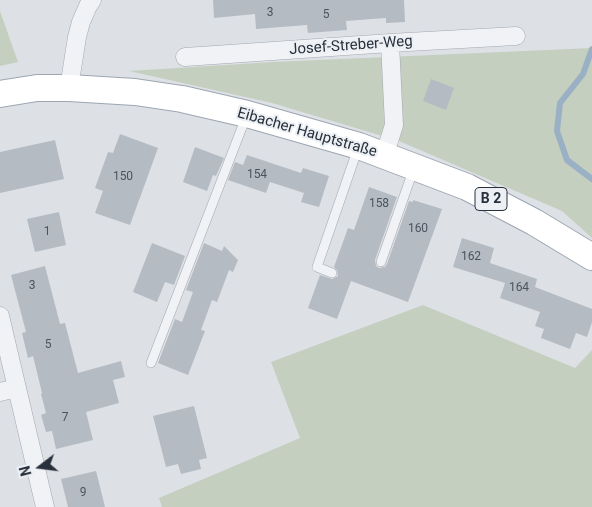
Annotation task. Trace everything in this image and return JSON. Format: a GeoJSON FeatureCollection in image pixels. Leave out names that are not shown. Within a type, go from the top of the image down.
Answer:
{"type":"FeatureCollection","features":[{"type":"Feature","properties":{"kind":"main road","name":"Eibacher Hauptstraße"},"geometry":{"type":"LineString","coordinates":[[0,94],[37,88],[127,91],[156,94],[247,114],[359,146],[468,188],[534,222],[592,256]]}},
{"type":"Feature","properties":{"kind":"street"},"geometry":{"type":"LineString","coordinates":[[69,88],[79,29],[92,0]]}},
{"type":"Feature","properties":{"kind":"street","name":"Josef-Streber-Weg"},"geometry":{"type":"LineString","coordinates":[[185,57],[516,36]]}},
{"type":"Feature","properties":{"kind":"street"},"geometry":{"type":"LineString","coordinates":[[383,155],[394,125],[390,43]]}},
{"type":"Feature","properties":{"kind":"street"},"geometry":{"type":"LineString","coordinates":[[0,316],[9,390],[45,507]]}},
{"type":"Feature","properties":{"kind":"lane"},"geometry":{"type":"LineString","coordinates":[[151,363],[247,114]]}},
{"type":"Feature","properties":{"kind":"lane"},"geometry":{"type":"LineString","coordinates":[[332,273],[317,266],[359,146]]}},
{"type":"Feature","properties":{"kind":"lane"},"geometry":{"type":"LineString","coordinates":[[380,262],[415,167]]}},
{"type":"Feature","properties":{"kind":"green space"},"geometry":{"type":"Polygon","coordinates":[[[0,11],[18,62],[0,66],[0,11]]]}},
{"type":"Feature","properties":{"kind":"green space"},"geometry":{"type":"Polygon","coordinates":[[[592,48],[592,238],[562,211],[399,141],[272,103],[129,71],[273,62],[592,48]]]}},
{"type":"Feature","properties":{"kind":"green space"},"geometry":{"type":"Polygon","coordinates":[[[423,305],[575,368],[592,350],[592,507],[162,507],[159,498],[300,438],[271,362],[423,305]]]}},
{"type":"Feature","properties":{"kind":"building"},"geometry":{"type":"Polygon","coordinates":[[[213,0],[404,0],[405,22],[386,23],[386,18],[346,21],[347,30],[308,33],[307,25],[256,29],[255,14],[214,18],[213,0]]]}},
{"type":"Feature","properties":{"kind":"building"},"geometry":{"type":"Polygon","coordinates":[[[431,79],[454,88],[446,110],[423,101],[431,79]]]}},
{"type":"Feature","properties":{"kind":"building"},"geometry":{"type":"Polygon","coordinates":[[[120,134],[158,148],[130,225],[95,213],[103,191],[95,188],[108,152],[113,153],[120,134]]]}},
{"type":"Feature","properties":{"kind":"building"},"geometry":{"type":"Polygon","coordinates":[[[55,140],[64,179],[0,193],[0,152],[55,140]]]}},
{"type":"Feature","properties":{"kind":"building"},"geometry":{"type":"Polygon","coordinates":[[[195,147],[224,158],[216,176],[213,175],[207,191],[183,182],[195,147]]]}},
{"type":"Feature","properties":{"kind":"building"},"geometry":{"type":"Polygon","coordinates":[[[247,155],[301,173],[303,168],[329,176],[319,207],[301,202],[304,193],[270,182],[266,193],[228,180],[235,162],[243,165],[247,155]]]}},
{"type":"Feature","properties":{"kind":"building"},"geometry":{"type":"Polygon","coordinates":[[[369,187],[397,197],[375,260],[376,266],[379,268],[385,267],[387,264],[409,201],[413,202],[413,200],[442,209],[408,302],[351,281],[337,319],[308,308],[320,275],[332,279],[338,276],[337,270],[334,267],[348,228],[354,230],[369,187]]]}},
{"type":"Feature","properties":{"kind":"building"},"geometry":{"type":"Polygon","coordinates":[[[59,212],[66,245],[35,252],[27,219],[59,212]]]}},
{"type":"Feature","properties":{"kind":"building"},"geometry":{"type":"Polygon","coordinates":[[[462,238],[494,248],[490,263],[537,279],[535,287],[592,309],[592,322],[587,337],[576,333],[570,349],[541,338],[544,329],[535,326],[540,312],[500,298],[505,283],[453,267],[462,238]]]}},
{"type":"Feature","properties":{"kind":"building"},"geometry":{"type":"Polygon","coordinates":[[[152,243],[185,256],[174,285],[165,282],[157,302],[133,292],[152,243]]]}},
{"type":"Feature","properties":{"kind":"building"},"geometry":{"type":"Polygon","coordinates":[[[204,243],[222,251],[224,246],[238,260],[233,272],[229,270],[217,302],[212,300],[201,330],[205,331],[188,375],[158,363],[175,319],[182,322],[193,292],[186,290],[204,243]]]}},
{"type":"Feature","properties":{"kind":"building"},"geometry":{"type":"Polygon","coordinates":[[[45,266],[60,324],[65,323],[78,373],[121,361],[125,377],[113,380],[119,403],[86,412],[93,440],[56,449],[52,431],[46,432],[41,415],[46,413],[42,393],[33,356],[28,358],[22,333],[26,332],[11,275],[45,266]]]}},
{"type":"Feature","properties":{"kind":"building"},"geometry":{"type":"Polygon","coordinates":[[[194,406],[207,458],[199,460],[201,469],[181,474],[178,464],[166,467],[153,416],[194,406]]]}},
{"type":"Feature","properties":{"kind":"building"},"geometry":{"type":"Polygon","coordinates":[[[96,471],[105,507],[68,507],[61,479],[96,471]]]}},
{"type":"Feature","properties":{"kind":"waterway"},"geometry":{"type":"LineString","coordinates":[[592,49],[583,74],[560,103],[557,131],[567,160],[592,179]]}}]}
